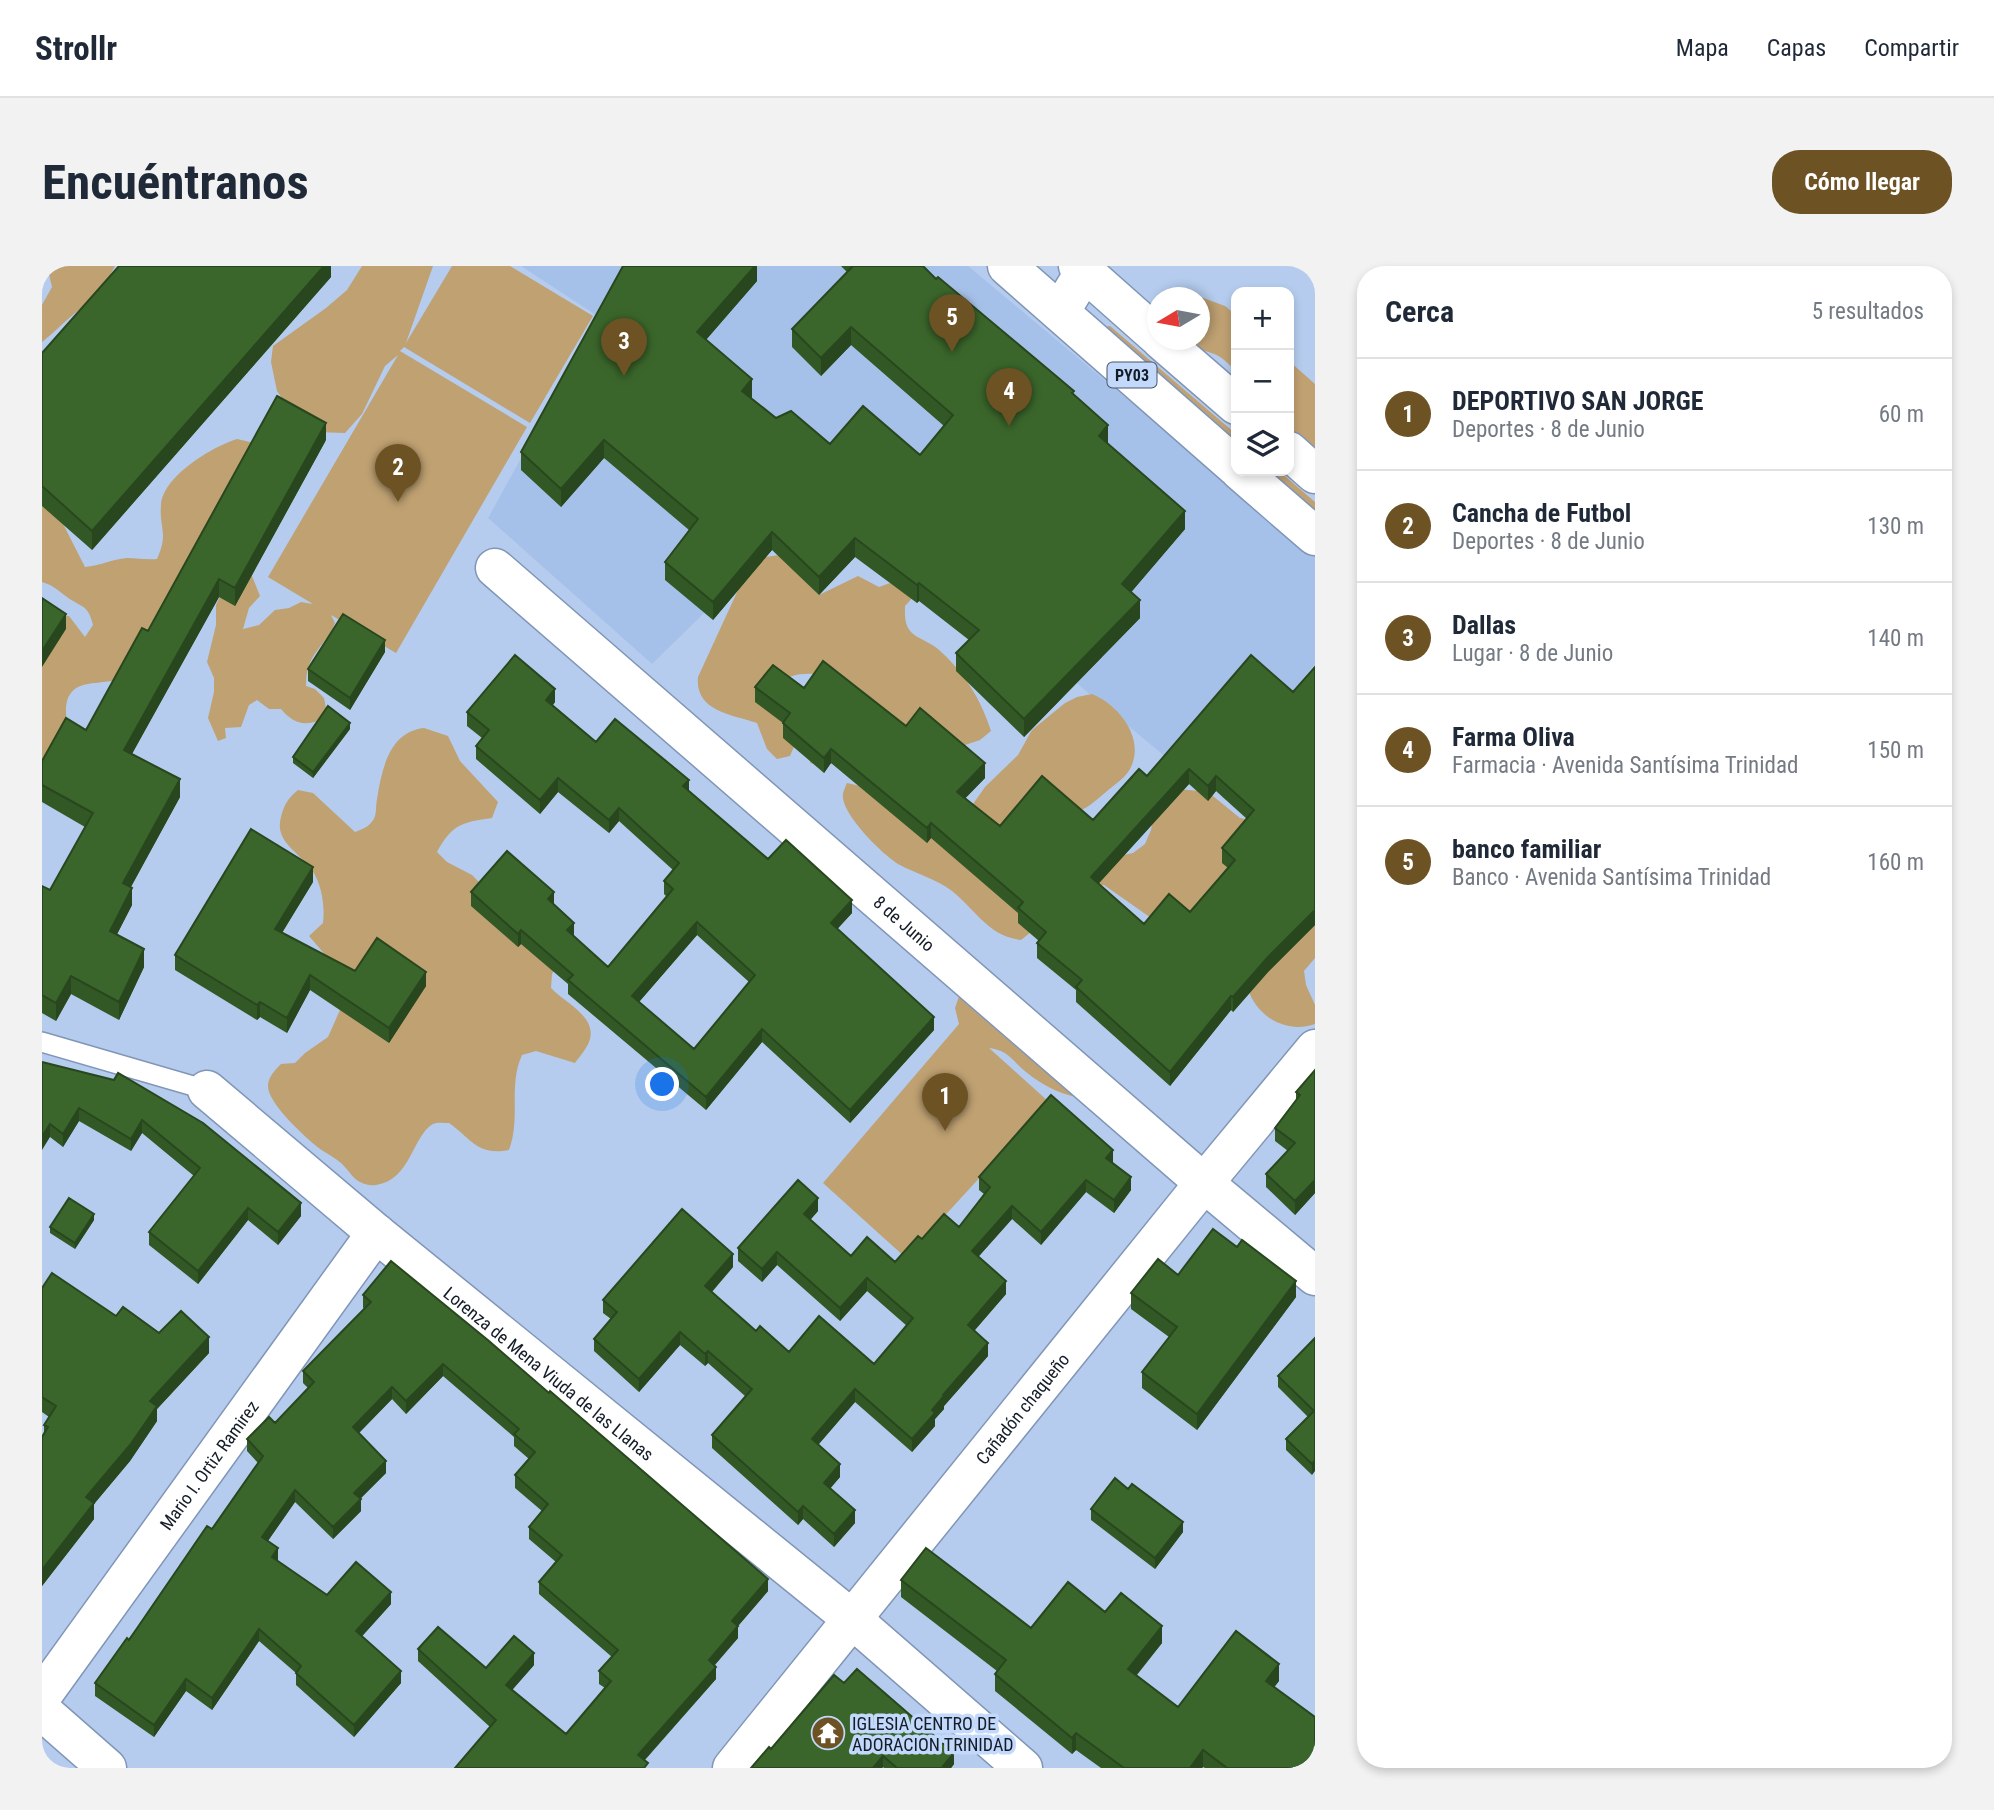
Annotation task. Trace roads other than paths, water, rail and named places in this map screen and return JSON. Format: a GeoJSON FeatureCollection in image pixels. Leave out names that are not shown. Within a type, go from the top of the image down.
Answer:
{"type":"FeatureCollection","features":[{"type":"Feature","properties":{"kind":"main road"},"geometry":{"type":"LineString","coordinates":[[1060,312],[1084,268],[1147,327]]}},
{"type":"Feature","properties":{"kind":"main road","name":"PY03"},"geometry":{"type":"LineString","coordinates":[[1024,272],[1060,312],[1231,463]]}},
{"type":"Feature","properties":{"kind":"main road","name":"PY03"},"geometry":{"type":"LineString","coordinates":[[1173,350],[1231,401]]}},
{"type":"Feature","properties":{"kind":"main road"},"geometry":{"type":"LineString","coordinates":[[1294,455],[1315,474]]}},
{"type":"Feature","properties":{"kind":"main road"},"geometry":{"type":"LineString","coordinates":[[1246,476],[1315,536]]}},
{"type":"Feature","properties":{"kind":"main road","name":"8 de Junio"},"geometry":{"type":"LineString","coordinates":[[495,568],[1204,1183],[1315,1276]]}},
{"type":"Feature","properties":{"kind":"main road","name":"Cañadón chaqueño"},"geometry":{"type":"LineString","coordinates":[[732,1768],[1315,1049]]}},
{"type":"Feature","properties":{"kind":"main road","name":"Lorenza de Mena Viuda de las Llanas"},"geometry":{"type":"LineString","coordinates":[[207,1090],[376,1233],[852,1619],[1023,1768]]}},
{"type":"Feature","properties":{"kind":"main road","name":"Mario I. Ortiz Ramirez"},"geometry":{"type":"LineString","coordinates":[[42,1696],[376,1233]]}},
{"type":"Feature","properties":{"kind":"main road"},"geometry":{"type":"LineString","coordinates":[[42,1711],[107,1768]]}},
{"type":"Feature","properties":{"kind":"lane","name":"Lorenza de Mena Viuda de las Llanas"},"geometry":{"type":"LineString","coordinates":[[42,1042],[207,1090]]}},
{"type":"Feature","properties":{"kind":"place","name":"banco familiar"},"geometry":{"type":"Point","coordinates":[952,352]}},
{"type":"Feature","properties":{"kind":"place","name":"Dallas"},"geometry":{"type":"Point","coordinates":[624,376]}},
{"type":"Feature","properties":{"kind":"place","name":"Farma Oliva"},"geometry":{"type":"Point","coordinates":[1009,426]}},
{"type":"Feature","properties":{"kind":"place","name":"Cancha de Futbol"},"geometry":{"type":"Point","coordinates":[398,502]}},
{"type":"Feature","properties":{"kind":"place","name":"DEPORTIVO SAN JORGE"},"geometry":{"type":"Point","coordinates":[945,1131]}},
{"type":"Feature","properties":{"kind":"place","name":"IGLESIA CENTRO DE ADORACION TRINIDAD"},"geometry":{"type":"Point","coordinates":[828,1733]}}]}
